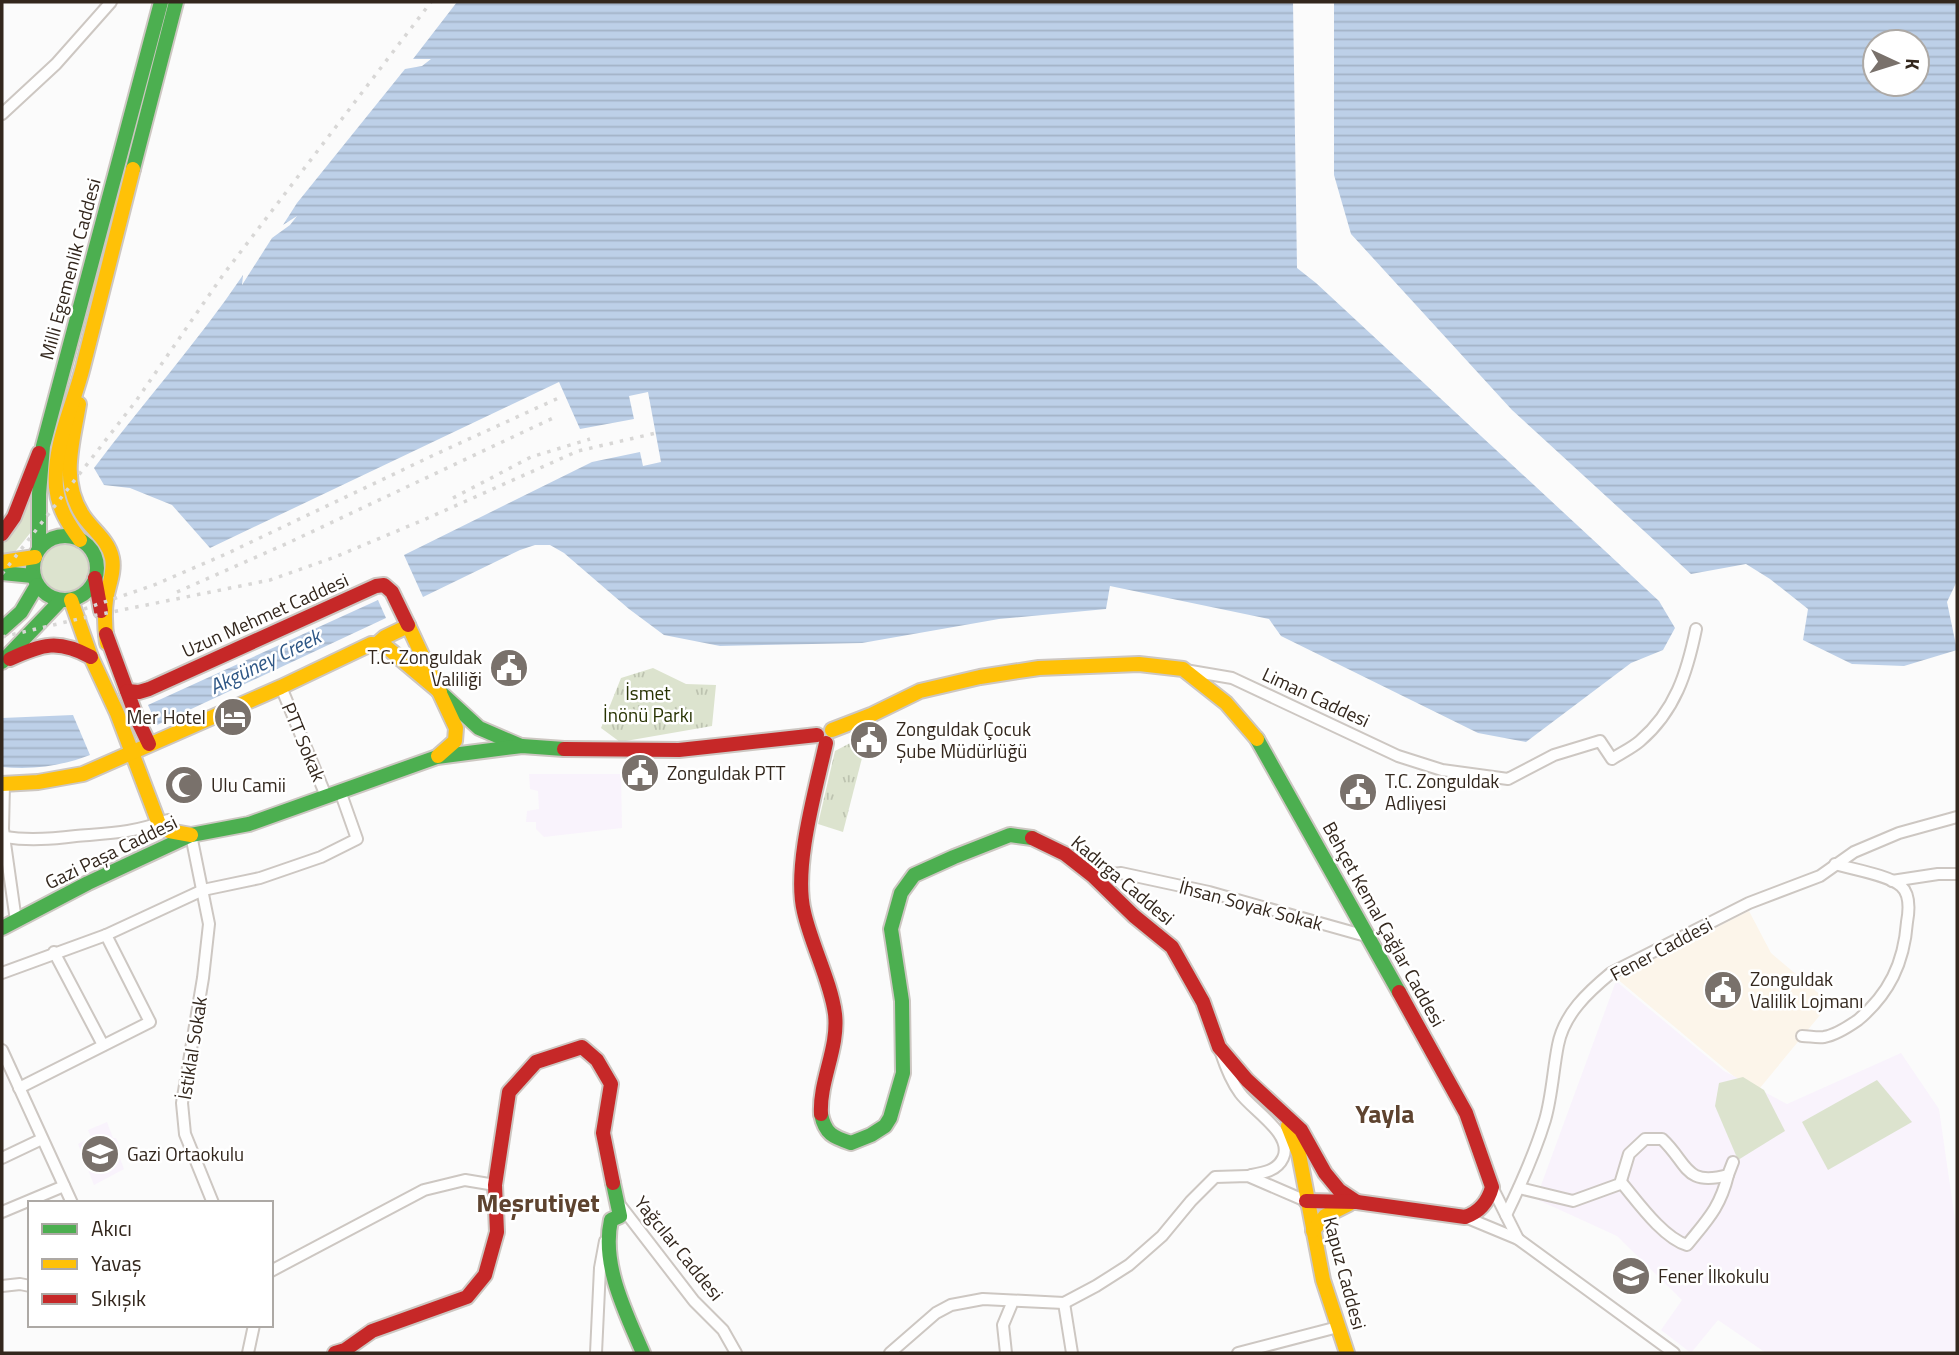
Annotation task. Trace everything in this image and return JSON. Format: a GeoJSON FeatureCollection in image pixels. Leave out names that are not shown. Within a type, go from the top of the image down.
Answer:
{"type":"FeatureCollection","features":[{"type":"Feature","properties":{"kind":"main road","name":"Milli Egemenlik Caddesi"},"geometry":{"type":"LineString","coordinates":[[35,580],[43,446],[161,2]]}},
{"type":"Feature","properties":{"kind":"main road","name":"Milli Egemenlik Caddesi"},"geometry":{"type":"LineString","coordinates":[[107,643],[95,578],[97,567],[94,556],[61,515],[56,478],[63,434],[81,378],[176,2]]}},
{"type":"Feature","properties":{"kind":"main road"},"geometry":{"type":"LineString","coordinates":[[81,378],[67,478],[72,495],[83,515],[97,530],[111,555],[113,569],[104,624],[107,643],[149,744]]}},
{"type":"Feature","properties":{"kind":"main road"},"geometry":{"type":"LineString","coordinates":[[2,534],[14,517],[31,468],[43,446]]}},
{"type":"Feature","properties":{"kind":"main road"},"geometry":{"type":"LineString","coordinates":[[2,562],[37,553],[46,542],[63,536],[80,540]]}},
{"type":"Feature","properties":{"kind":"main road"},"geometry":{"type":"LineString","coordinates":[[2,573],[35,580],[43,592],[66,600],[131,752],[169,831],[191,835]]}},
{"type":"Feature","properties":{"kind":"main road"},"geometry":{"type":"LineString","coordinates":[[2,662],[66,600],[86,592],[95,578]]}},
{"type":"Feature","properties":{"kind":"main road"},"geometry":{"type":"LineString","coordinates":[[2,629],[21,612],[35,580]]}},
{"type":"Feature","properties":{"kind":"main road","name":"Uzun Mehmet Caddesi"},"geometry":{"type":"LineString","coordinates":[[127,691],[149,689],[376,586],[384,584],[392,593],[406,621]]}},
{"type":"Feature","properties":{"kind":"main road"},"geometry":{"type":"LineString","coordinates":[[376,645],[406,621],[457,733],[455,743],[437,757]]}},
{"type":"Feature","properties":{"kind":"main road"},"geometry":{"type":"LineString","coordinates":[[2,662],[41,645],[55,642],[73,646],[91,657]]}},
{"type":"Feature","properties":{"kind":"main road"},"geometry":{"type":"LineString","coordinates":[[3,784],[38,782],[83,774],[281,687],[371,644],[384,645],[479,728],[522,746]]}},
{"type":"Feature","properties":{"kind":"main road","name":"Liman Caddesi"},"geometry":{"type":"LineString","coordinates":[[825,736],[920,691],[980,677],[1039,668],[1098,664],[1139,664],[1183,669]]}},
{"type":"Feature","properties":{"kind":"main road","name":"Behçet Kemal Çağlar Caddesi"},"geometry":{"type":"LineString","coordinates":[[1183,669],[1226,703],[1261,744],[1466,1113],[1492,1187]]}},
{"type":"Feature","properties":{"kind":"main road","name":"Gazi Paşa Caddesi"},"geometry":{"type":"LineString","coordinates":[[2,928],[88,883],[191,835],[248,824],[437,757],[522,746],[589,751],[679,750],[825,736]]}},
{"type":"Feature","properties":{"kind":"main road","name":"Kadırga Caddesi"},"geometry":{"type":"LineString","coordinates":[[825,736],[818,790],[803,855],[800,882],[803,911],[835,1012],[836,1031],[820,1111],[823,1125],[829,1135],[851,1143],[871,1135],[885,1126],[890,1118],[903,1073],[904,1036],[891,929],[901,893],[914,875],[1010,835],[1036,839],[1065,853],[1172,947],[1203,1002],[1219,1047],[1247,1080],[1301,1130],[1325,1173],[1339,1190],[1357,1202]]}},
{"type":"Feature","properties":{"kind":"main road"},"geometry":{"type":"LineString","coordinates":[[341,1352],[372,1331],[467,1297],[485,1275],[497,1232],[495,1185],[509,1092],[536,1062],[582,1047],[597,1060],[611,1084],[604,1133],[616,1200]]}},
{"type":"Feature","properties":{"kind":"main road","name":"Kapuz Caddesi"},"geometry":{"type":"LineString","coordinates":[[1279,1110],[1295,1139],[1301,1160],[1306,1201],[1327,1298],[1347,1353]]}},
{"type":"Feature","properties":{"kind":"main road"},"geometry":{"type":"LineString","coordinates":[[1306,1201],[1357,1202],[1465,1217],[1475,1214],[1485,1205],[1492,1187]]}},
{"type":"Feature","properties":{"kind":"main road","name":"Yağcılar Caddesi"},"geometry":{"type":"LineString","coordinates":[[616,1200],[621,1216],[611,1220],[608,1227],[619,1296],[643,1353]]}},
{"type":"Feature","properties":{"kind":"main road"},"geometry":{"type":"LineString","coordinates":[[1313,1231],[1325,1216],[1340,1207],[1357,1202]]}},
{"type":"Feature","properties":{"kind":"street"},"geometry":{"type":"LineString","coordinates":[[2,114],[56,64],[111,2]]}},
{"type":"Feature","properties":{"kind":"street","name":"Liman Caddesi"},"geometry":{"type":"LineString","coordinates":[[1183,669],[1232,678],[1398,756],[1442,770],[1508,779],[1554,755],[1600,741],[1612,759],[1639,742],[1667,712],[1688,667],[1696,629]]}},
{"type":"Feature","properties":{"kind":"street","name":"PTT Sokak"},"geometry":{"type":"LineString","coordinates":[[203,890],[260,878],[321,857],[357,839],[281,687]]}},
{"type":"Feature","properties":{"kind":"street"},"geometry":{"type":"LineString","coordinates":[[3,784],[5,837],[16,921]]}},
{"type":"Feature","properties":{"kind":"street","name":"Fener Caddesi"},"geometry":{"type":"LineString","coordinates":[[1506,1215],[1531,1162],[1545,1117],[1558,1043],[1567,1021],[1595,986],[1611,973],[1749,904],[1820,876],[1854,852],[1899,833],[1957,817]]}},
{"type":"Feature","properties":{"kind":"street"},"geometry":{"type":"LineString","coordinates":[[5,837],[22,840],[51,839],[129,832],[164,821]]}},
{"type":"Feature","properties":{"kind":"street","name":"İstiklal Sokak"},"geometry":{"type":"LineString","coordinates":[[191,835],[209,924],[203,978],[182,1103],[186,1135],[212,1201]]}},
{"type":"Feature","properties":{"kind":"street"},"geometry":{"type":"LineString","coordinates":[[1802,1036],[1823,1037],[1853,1024],[1869,1011],[1890,986],[1901,959],[1906,935],[1908,911],[1906,893],[1901,886],[1835,864]]}},
{"type":"Feature","properties":{"kind":"street","name":"İhsan Soyak Sokak"},"geometry":{"type":"LineString","coordinates":[[1093,876],[1121,873],[1209,892],[1366,936]]}},
{"type":"Feature","properties":{"kind":"street"},"geometry":{"type":"LineString","coordinates":[[1892,881],[1957,874]]}},
{"type":"Feature","properties":{"kind":"street"},"geometry":{"type":"LineString","coordinates":[[2,974],[54,952],[106,935],[203,890]]}},
{"type":"Feature","properties":{"kind":"street"},"geometry":{"type":"LineString","coordinates":[[19,1088],[150,1023],[106,935]]}},
{"type":"Feature","properties":{"kind":"street"},"geometry":{"type":"LineString","coordinates":[[54,952],[103,1045]]}},
{"type":"Feature","properties":{"kind":"street"},"geometry":{"type":"LineString","coordinates":[[890,1353],[936,1313],[951,1305],[983,1299],[1064,1303],[1129,1265],[1162,1236],[1215,1177],[1248,1176],[1265,1173],[1278,1166],[1284,1156],[1285,1144],[1276,1129],[1241,1096],[1228,1076],[1219,1047]]}},
{"type":"Feature","properties":{"kind":"street"},"geometry":{"type":"LineString","coordinates":[[2,1050],[71,1201]]}},
{"type":"Feature","properties":{"kind":"street"},"geometry":{"type":"LineString","coordinates":[[2,1158],[42,1139]]}},
{"type":"Feature","properties":{"kind":"street"},"geometry":{"type":"LineString","coordinates":[[1519,1188],[1573,1201],[1605,1191],[1621,1182],[1629,1154],[1645,1139],[1662,1139],[1674,1150],[1687,1171],[1696,1178],[1728,1175]]}},
{"type":"Feature","properties":{"kind":"street"},"geometry":{"type":"LineString","coordinates":[[1621,1182],[1656,1223],[1679,1243],[1687,1245],[1723,1197],[1733,1162]]}},
{"type":"Feature","properties":{"kind":"street"},"geometry":{"type":"LineString","coordinates":[[1248,1176],[1306,1201]]}},
{"type":"Feature","properties":{"kind":"street"},"geometry":{"type":"LineString","coordinates":[[273,1270],[424,1190],[465,1181],[495,1185]]}},
{"type":"Feature","properties":{"kind":"street"},"geometry":{"type":"LineString","coordinates":[[28,1201],[64,1186]]}},
{"type":"Feature","properties":{"kind":"street"},"geometry":{"type":"LineString","coordinates":[[1492,1187],[1518,1239]]}},
{"type":"Feature","properties":{"kind":"street","name":"Yağcılar Caddesi"},"geometry":{"type":"LineString","coordinates":[[616,1200],[694,1301],[723,1330],[736,1353]]}},
{"type":"Feature","properties":{"kind":"street"},"geometry":{"type":"LineString","coordinates":[[2,1212],[28,1201]]}},
{"type":"Feature","properties":{"kind":"street"},"geometry":{"type":"LineString","coordinates":[[1465,1217],[1518,1239],[1674,1353]]}},
{"type":"Feature","properties":{"kind":"street"},"geometry":{"type":"LineString","coordinates":[[596,1353],[600,1268],[608,1227]]}},
{"type":"Feature","properties":{"kind":"street"},"geometry":{"type":"LineString","coordinates":[[2,1286],[28,1286]]}},
{"type":"Feature","properties":{"kind":"street"},"geometry":{"type":"LineString","coordinates":[[1006,1353],[1003,1325],[1013,1301]]}},
{"type":"Feature","properties":{"kind":"street"},"geometry":{"type":"LineString","coordinates":[[1064,1303],[1072,1353]]}},
{"type":"Feature","properties":{"kind":"street"},"geometry":{"type":"LineString","coordinates":[[248,1353],[254,1327]]}},
{"type":"Feature","properties":{"kind":"street"},"geometry":{"type":"LineString","coordinates":[[1237,1353],[1338,1327]]}},
{"type":"Feature","properties":{"kind":"shaded area"},"geometry":{"type":"Polygon","coordinates":[[[529,774],[621,774],[622,828],[544,837],[536,829],[536,822],[526,822],[527,811],[539,809],[538,791],[530,789],[529,774]]]}},
{"type":"Feature","properties":{"kind":"shaded area","name":"Zonguldak Valilik Lojmanı"},"geometry":{"type":"Polygon","coordinates":[[[1749,911],[1771,953],[1830,1003],[1755,1094],[1616,978],[1749,911]]]}},
{"type":"Feature","properties":{"kind":"shaded area"},"geometry":{"type":"Polygon","coordinates":[[[1616,981],[1724,1071],[1787,1104],[1901,1053],[1939,1109],[1957,1234],[1957,1353],[1766,1353],[1718,1320],[1691,1353],[1661,1330],[1682,1300],[1617,1236],[1536,1199],[1616,981]]]}},
{"type":"Feature","properties":{"kind":"shaded area","name":"Gazi Ortaokulu"},"geometry":{"type":"Polygon","coordinates":[[[107,1122],[120,1148],[117,1150],[124,1169],[94,1185],[78,1144],[91,1137],[88,1130],[107,1122]]]}},
{"type":"Feature","properties":{"kind":"green space"},"geometry":{"type":"Polygon","coordinates":[[[31,484],[31,532],[10,558],[2,558],[2,540],[31,484]]]}},
{"type":"Feature","properties":{"kind":"green space"},"geometry":{"type":"Polygon","coordinates":[[[65,541],[84,549],[92,568],[84,587],[65,595],[46,587],[38,568],[46,549],[65,541]]]}},
{"type":"Feature","properties":{"kind":"green space","name":"İsmet İnönü Parkı"},"geometry":{"type":"Polygon","coordinates":[[[653,668],[686,684],[716,685],[712,726],[620,742],[601,728],[621,678],[653,668]]]}},
{"type":"Feature","properties":{"kind":"green space"},"geometry":{"type":"Polygon","coordinates":[[[854,741],[862,758],[843,832],[818,824],[835,751],[854,741]]]}},
{"type":"Feature","properties":{"kind":"green space"},"geometry":{"type":"Polygon","coordinates":[[[1743,1077],[1764,1090],[1785,1131],[1738,1160],[1715,1106],[1719,1083],[1743,1077]]]}},
{"type":"Feature","properties":{"kind":"green space"},"geometry":{"type":"Polygon","coordinates":[[[1877,1080],[1912,1122],[1828,1170],[1802,1122],[1877,1080]]]}},
{"type":"Feature","properties":{"kind":"water"},"geometry":{"type":"Polygon","coordinates":[[[457,2],[1293,2],[1297,268],[1659,601],[1675,628],[1663,650],[1631,663],[1526,742],[1478,733],[1281,636],[1269,619],[1110,586],[1106,609],[999,619],[862,643],[720,646],[664,635],[564,553],[550,545],[535,545],[520,550],[423,597],[404,555],[592,462],[640,452],[643,466],[661,462],[648,392],[629,396],[634,419],[580,429],[559,382],[210,548],[172,505],[130,488],[104,485],[94,468],[243,275],[242,285],[272,238],[290,225],[297,216],[283,225],[297,203],[405,69],[422,66],[431,59],[413,59],[457,2]]]}},
{"type":"Feature","properties":{"kind":"water"},"geometry":{"type":"Polygon","coordinates":[[[1334,2],[1957,2],[1957,581],[1947,602],[1957,650],[1904,666],[1852,664],[1803,640],[1808,609],[1746,564],[1691,574],[1512,410],[1351,234],[1334,175],[1334,2]]]}},
{"type":"Feature","properties":{"kind":"water","name":"Akgüney Creek"},"geometry":{"type":"Polygon","coordinates":[[[378,600],[386,618],[157,725],[148,705],[378,600]]]}},
{"type":"Feature","properties":{"kind":"water"},"geometry":{"type":"Polygon","coordinates":[[[73,715],[90,755],[47,766],[2,767],[2,718],[73,715]]]}},
{"type":"Feature","properties":{"kind":"railway"},"geometry":{"type":"LineString","coordinates":[[2,574],[136,401],[223,275],[431,2]]}},
{"type":"Feature","properties":{"kind":"railway"},"geometry":{"type":"LineString","coordinates":[[84,609],[154,585],[226,554],[563,396]]}},
{"type":"Feature","properties":{"kind":"railway"},"geometry":{"type":"LineString","coordinates":[[177,592],[288,543],[553,418]]}},
{"type":"Feature","properties":{"kind":"railway"},"geometry":{"type":"LineString","coordinates":[[2,637],[270,580],[335,557],[578,451],[656,433]]}},
{"type":"Feature","properties":{"kind":"railway"},"geometry":{"type":"LineString","coordinates":[[453,498],[531,457],[590,439]]}},
{"type":"Feature","properties":{"kind":"traffic: fast"},"geometry":{"type":"LineString","coordinates":[[39,548],[39,494],[43,446],[161,2]]}},
{"type":"Feature","properties":{"kind":"traffic: fast"},"geometry":{"type":"LineString","coordinates":[[133,169],[176,2]]}},
{"type":"Feature","properties":{"kind":"traffic: fast"},"geometry":{"type":"LineString","coordinates":[[65,536],[77,538],[88,545],[95,556],[97,568],[95,580],[88,591],[77,598],[65,600],[53,598],[42,591],[35,580],[33,568],[35,556],[42,545],[53,538],[65,536]]}},
{"type":"Feature","properties":{"kind":"traffic: fast"},"geometry":{"type":"LineString","coordinates":[[2,573],[33,576]]}},
{"type":"Feature","properties":{"kind":"traffic: fast"},"geometry":{"type":"LineString","coordinates":[[2,629],[21,612],[37,585]]}},
{"type":"Feature","properties":{"kind":"traffic: fast"},"geometry":{"type":"LineString","coordinates":[[2,662],[61,600]]}},
{"type":"Feature","properties":{"kind":"traffic: fast"},"geometry":{"type":"LineString","coordinates":[[440,692],[479,728],[521,746]]}},
{"type":"Feature","properties":{"kind":"traffic: fast"},"geometry":{"type":"LineString","coordinates":[[1257,739],[1399,992]]}},
{"type":"Feature","properties":{"kind":"traffic: fast"},"geometry":{"type":"LineString","coordinates":[[2,928],[88,883],[191,835],[249,824],[437,757],[522,746],[564,749]]}},
{"type":"Feature","properties":{"kind":"traffic: fast"},"geometry":{"type":"LineString","coordinates":[[821,1114],[831,1134],[851,1143],[871,1135],[885,1126],[890,1118],[903,1073],[902,1001],[891,929],[901,893],[914,875],[1010,835],[1032,838]]}},
{"type":"Feature","properties":{"kind":"traffic: fast"},"geometry":{"type":"LineString","coordinates":[[613,1183],[620,1216],[611,1220],[609,1254],[617,1288],[643,1353]]}},
{"type":"Feature","properties":{"kind":"traffic: slow"},"geometry":{"type":"LineString","coordinates":[[80,540],[59,502],[56,487],[58,456],[133,169]]}},
{"type":"Feature","properties":{"kind":"traffic: slow"},"geometry":{"type":"LineString","coordinates":[[79,404],[70,460],[71,487],[82,514],[107,545],[112,558],[105,611],[107,643]]}},
{"type":"Feature","properties":{"kind":"traffic: slow"},"geometry":{"type":"LineString","coordinates":[[2,562],[35,557]]}},
{"type":"Feature","properties":{"kind":"traffic: slow"},"geometry":{"type":"LineString","coordinates":[[71,600],[91,657],[117,713],[159,824],[169,831],[191,835]]}},
{"type":"Feature","properties":{"kind":"traffic: slow"},"geometry":{"type":"LineString","coordinates":[[408,625],[456,728],[455,741],[438,756]]}},
{"type":"Feature","properties":{"kind":"traffic: slow"},"geometry":{"type":"LineString","coordinates":[[376,645],[385,637],[408,626]]}},
{"type":"Feature","properties":{"kind":"traffic: slow"},"geometry":{"type":"LineString","coordinates":[[2,784],[38,782],[83,774],[281,687],[371,644],[384,645],[440,692]]}},
{"type":"Feature","properties":{"kind":"traffic: slow"},"geometry":{"type":"LineString","coordinates":[[832,730],[920,691],[980,677],[1039,668],[1139,664],[1183,669],[1226,703],[1257,739]]}},
{"type":"Feature","properties":{"kind":"traffic: slow"},"geometry":{"type":"LineString","coordinates":[[1288,1126],[1299,1154],[1323,1280],[1347,1353]]}},
{"type":"Feature","properties":{"kind":"traffic: slow"},"geometry":{"type":"LineString","coordinates":[[1313,1231],[1325,1216],[1349,1204]]}},
{"type":"Feature","properties":{"kind":"traffic: jam"},"geometry":{"type":"LineString","coordinates":[[2,534],[14,517],[39,453]]}},
{"type":"Feature","properties":{"kind":"traffic: jam"},"geometry":{"type":"LineString","coordinates":[[95,578],[101,611]]}},
{"type":"Feature","properties":{"kind":"traffic: jam"},"geometry":{"type":"LineString","coordinates":[[127,691],[149,689],[376,586],[384,585],[392,592],[408,625]]}},
{"type":"Feature","properties":{"kind":"traffic: jam"},"geometry":{"type":"LineString","coordinates":[[106,634],[149,744]]}},
{"type":"Feature","properties":{"kind":"traffic: jam"},"geometry":{"type":"LineString","coordinates":[[10,659],[51,646],[69,648],[91,657]]}},
{"type":"Feature","properties":{"kind":"traffic: jam"},"geometry":{"type":"LineString","coordinates":[[564,749],[679,750],[817,735]]}},
{"type":"Feature","properties":{"kind":"traffic: jam"},"geometry":{"type":"LineString","coordinates":[[821,1114],[823,1089],[834,1039],[835,1014],[804,912],[801,873],[807,828],[826,743]]}},
{"type":"Feature","properties":{"kind":"traffic: jam"},"geometry":{"type":"LineString","coordinates":[[1032,838],[1065,854],[1172,947],[1203,1002],[1219,1047],[1247,1080],[1301,1130],[1325,1173],[1339,1190],[1357,1202]]}},
{"type":"Feature","properties":{"kind":"traffic: jam"},"geometry":{"type":"LineString","coordinates":[[1306,1201],[1357,1202],[1465,1217],[1483,1206],[1488,1197],[1492,1187],[1466,1113],[1399,992]]}},
{"type":"Feature","properties":{"kind":"traffic: jam"},"geometry":{"type":"LineString","coordinates":[[335,1353],[345,1350],[372,1331],[467,1297],[485,1275],[497,1232],[495,1185],[509,1092],[536,1062],[582,1047],[597,1060],[611,1084],[603,1133],[613,1183]]}},
{"type":"Feature","properties":{"kind":"place","name":"T.C. Zonguldak Valiliği"},"geometry":{"type":"Point","coordinates":[509,668]}},
{"type":"Feature","properties":{"kind":"place","name":"Mer Hotel"},"geometry":{"type":"Point","coordinates":[233,717]}},
{"type":"Feature","properties":{"kind":"place","name":"Zonguldak Çocuk Şube Müdürlüğü"},"geometry":{"type":"Point","coordinates":[869,740]}},
{"type":"Feature","properties":{"kind":"place","name":"Zonguldak PTT"},"geometry":{"type":"Point","coordinates":[640,773]}},
{"type":"Feature","properties":{"kind":"place","name":"Ulu Camii"},"geometry":{"type":"Point","coordinates":[184,785]}},
{"type":"Feature","properties":{"kind":"place","name":"T.C. Zonguldak Adliyesi"},"geometry":{"type":"Point","coordinates":[1358,792]}},
{"type":"Feature","properties":{"kind":"place","name":"Zonguldak Valilik Lojmanı"},"geometry":{"type":"Point","coordinates":[1723,990]}},
{"type":"Feature","properties":{"kind":"place","name":"Gazi Ortaokulu"},"geometry":{"type":"Point","coordinates":[100,1154]}},
{"type":"Feature","properties":{"kind":"place","name":"Fener İlkokulu"},"geometry":{"type":"Point","coordinates":[1631,1276]}},
{"type":"Feature","properties":{"kind":"district","name":"Yayla"},"geometry":{"type":"Point","coordinates":[1385,1114]}},
{"type":"Feature","properties":{"kind":"district","name":"Meşrutiyet"},"geometry":{"type":"Point","coordinates":[538,1203]}}]}
